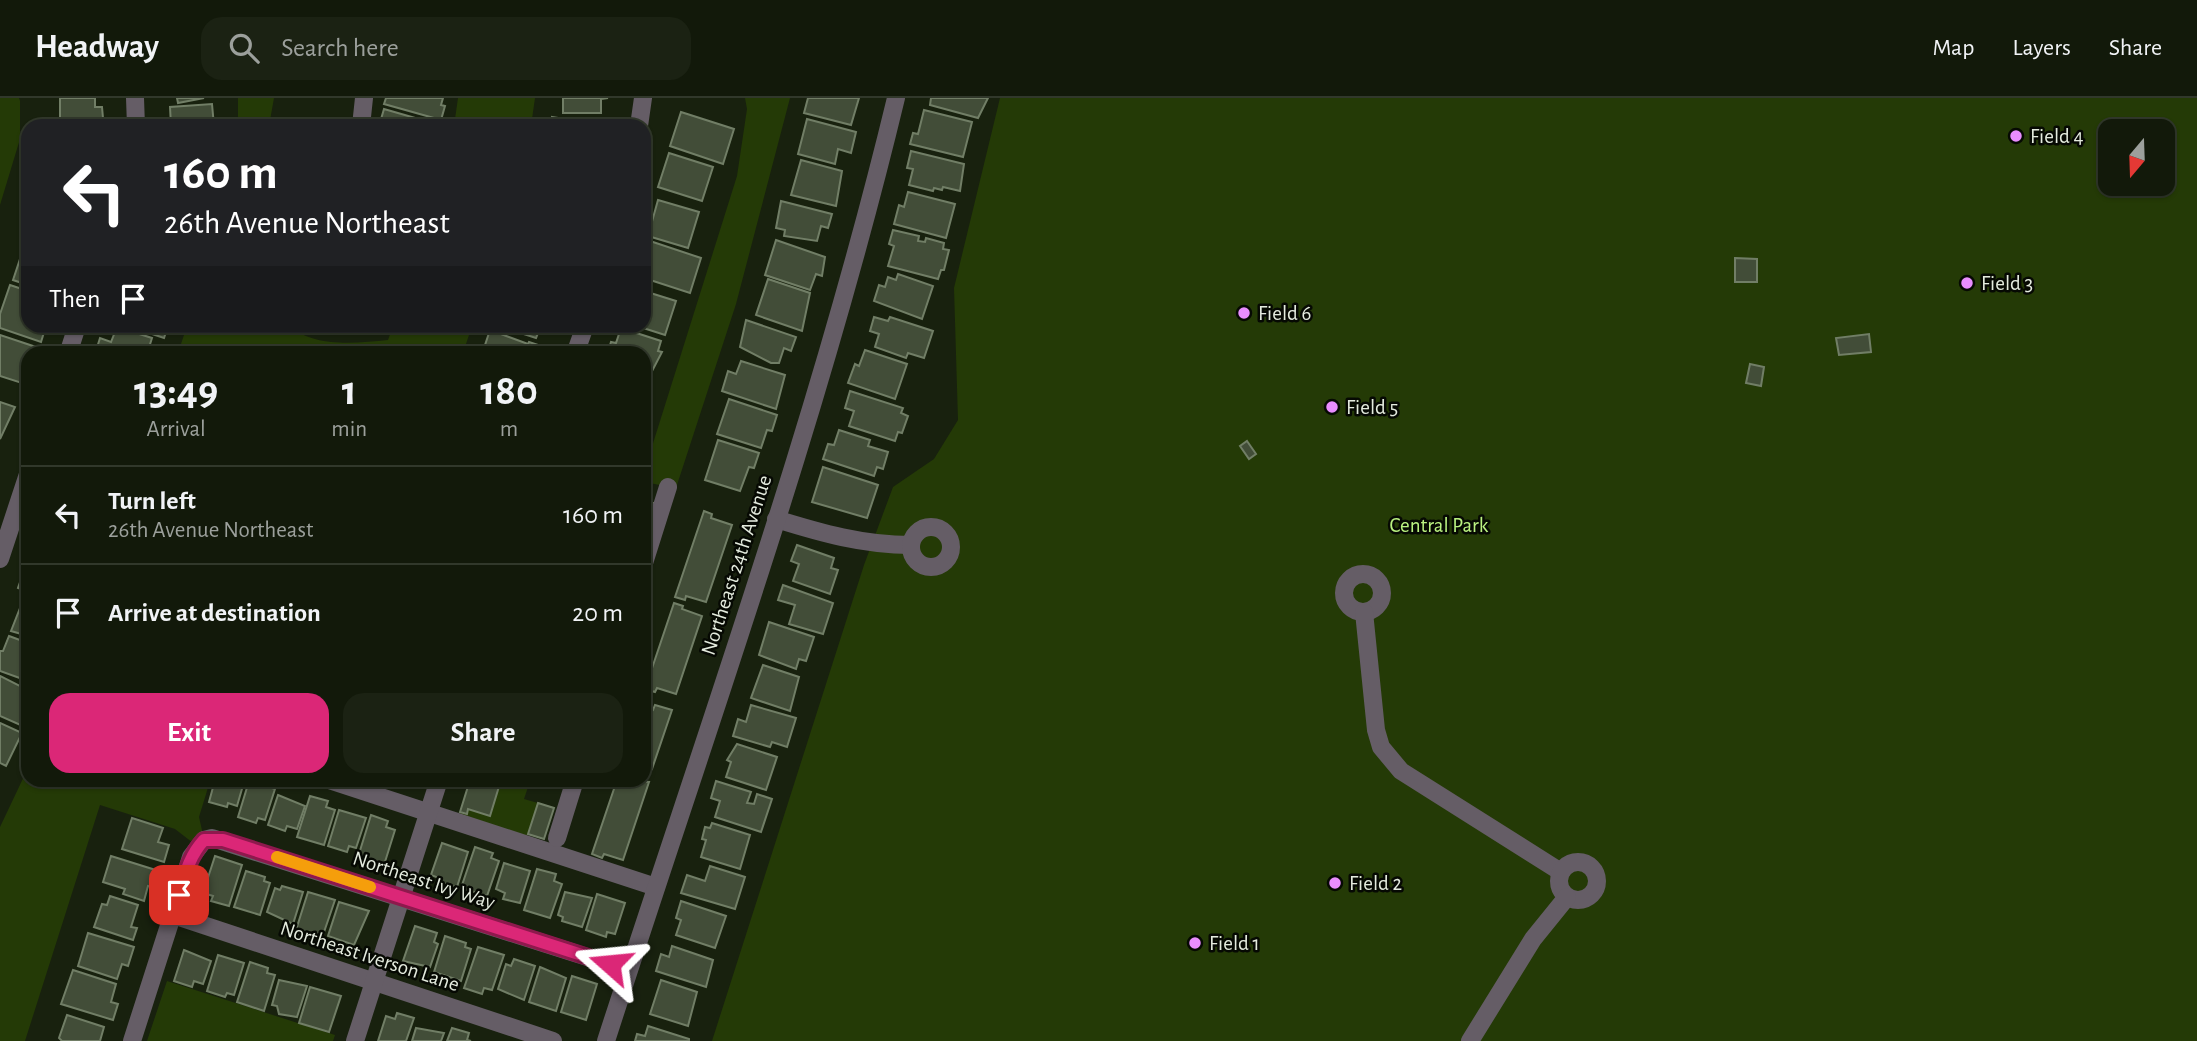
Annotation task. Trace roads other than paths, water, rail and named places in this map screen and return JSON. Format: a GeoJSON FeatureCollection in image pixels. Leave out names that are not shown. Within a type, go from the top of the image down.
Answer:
{"type":"FeatureCollection","features":[{"type":"Feature","properties":{"kind":"street"},"geometry":{"type":"LineString","coordinates":[[135,98],[136,119]]}},
{"type":"Feature","properties":{"kind":"street"},"geometry":{"type":"LineString","coordinates":[[362,119],[364,98]]}},
{"type":"Feature","properties":{"kind":"street"},"geometry":{"type":"LineString","coordinates":[[640,119],[643,98]]}},
{"type":"Feature","properties":{"kind":"street","name":"Northeast 24th Avenue"},"geometry":{"type":"LineString","coordinates":[[606,1041],[776,519],[852,272],[895,98]]}},
{"type":"Feature","properties":{"kind":"street"},"geometry":{"type":"LineString","coordinates":[[651,541],[668,487]]}},
{"type":"Feature","properties":{"kind":"street"},"geometry":{"type":"LineString","coordinates":[[0,559],[21,495]]}},
{"type":"Feature","properties":{"kind":"street"},"geometry":{"type":"LineString","coordinates":[[776,519],[836,538],[872,544],[911,545]]}},
{"type":"Feature","properties":{"kind":"street"},"geometry":{"type":"LineString","coordinates":[[1364,612],[1376,730],[1381,747],[1390,761],[1401,771],[1561,872]]}},
{"type":"Feature","properties":{"kind":"street"},"geometry":{"type":"LineString","coordinates":[[350,787],[656,887]]}},
{"type":"Feature","properties":{"kind":"street"},"geometry":{"type":"LineString","coordinates":[[355,1041],[437,787]]}},
{"type":"Feature","properties":{"kind":"street"},"geometry":{"type":"LineString","coordinates":[[557,838],[573,787]]}},
{"type":"Feature","properties":{"kind":"street","name":"Northeast Ivy Way"},"geometry":{"type":"LineString","coordinates":[[173,915],[191,857],[204,840],[223,840],[628,970]]}},
{"type":"Feature","properties":{"kind":"street"},"geometry":{"type":"LineString","coordinates":[[1579,862],[1591,867],[1597,879],[1590,896],[1579,901],[1567,897],[1560,888],[1561,872],[1567,866],[1579,862]]}},
{"type":"Feature","properties":{"kind":"street"},"geometry":{"type":"LineString","coordinates":[[1470,1041],[1533,939],[1567,897]]}},
{"type":"Feature","properties":{"kind":"street"},"geometry":{"type":"LineString","coordinates":[[132,1041],[173,915]]}},
{"type":"Feature","properties":{"kind":"street","name":"Northeast Iverson Lane"},"geometry":{"type":"LineString","coordinates":[[173,915],[553,1041]]}},
{"type":"Feature","properties":{"kind":"place","name":"Field 4"},"geometry":{"type":"Point","coordinates":[2016,136]}},
{"type":"Feature","properties":{"kind":"place","name":"Field 3"},"geometry":{"type":"Point","coordinates":[1967,283]}},
{"type":"Feature","properties":{"kind":"place","name":"Field 6"},"geometry":{"type":"Point","coordinates":[1244,313]}},
{"type":"Feature","properties":{"kind":"place","name":"Field 5"},"geometry":{"type":"Point","coordinates":[1332,407]}},
{"type":"Feature","properties":{"kind":"place","name":"Field 2"},"geometry":{"type":"Point","coordinates":[1335,883]}},
{"type":"Feature","properties":{"kind":"place","name":"Field 1"},"geometry":{"type":"Point","coordinates":[1195,943]}},
{"type":"Feature","properties":{"kind":"park label","name":"Central Park"},"geometry":{"type":"Point","coordinates":[1439,525]}}]}
